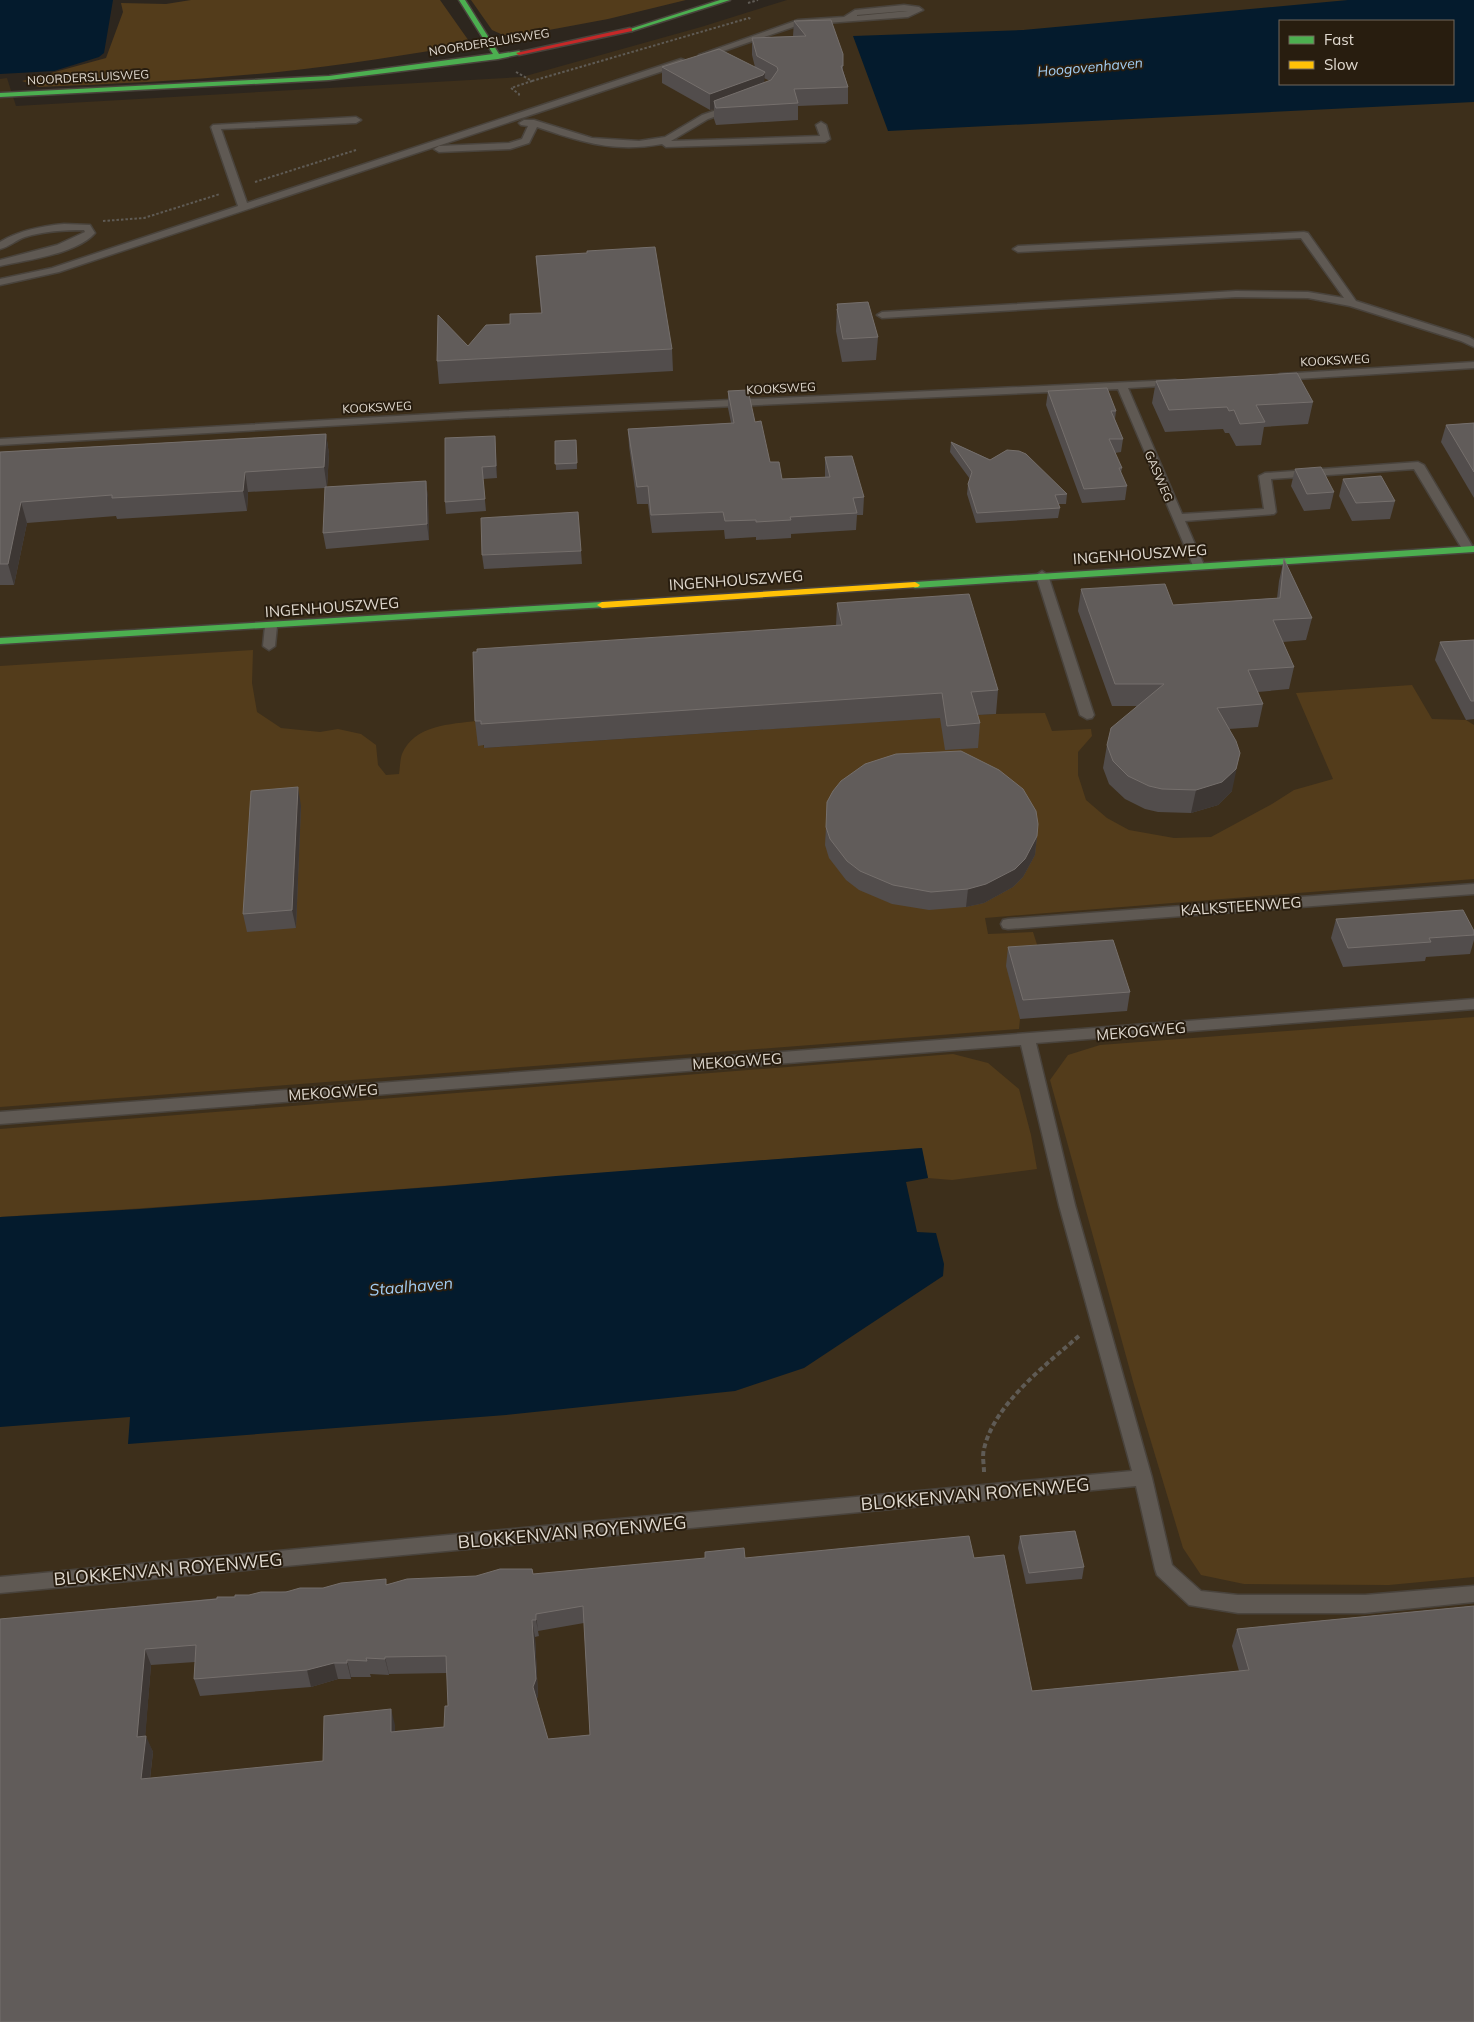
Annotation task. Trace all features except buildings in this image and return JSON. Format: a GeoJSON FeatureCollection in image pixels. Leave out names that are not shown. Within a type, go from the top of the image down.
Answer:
{"type":"FeatureCollection","features":[{"type":"Feature","properties":{"kind":"street"},"geometry":{"type":"LineString","coordinates":[[462,0],[498,57]]}},
{"type":"Feature","properties":{"kind":"street","name":"NOORDERSLUISWEG"},"geometry":{"type":"LineString","coordinates":[[0,96],[329,78],[498,57],[623,32],[727,0]]}},
{"type":"Feature","properties":{"kind":"street","name":"NOORDERSLUISWEG"},"geometry":{"type":"LineString","coordinates":[[526,40],[710,5]]}},
{"type":"Feature","properties":{"kind":"street","name":"NOORDERSLUISWEG"},"geometry":{"type":"LineString","coordinates":[[267,80],[508,43]]}},
{"type":"Feature","properties":{"kind":"street","name":"INGENHOUSZWEG"},"geometry":{"type":"LineString","coordinates":[[0,641],[271,626],[1042,575],[1471,549]]}},
{"type":"Feature","properties":{"kind":"lane"},"geometry":{"type":"LineString","coordinates":[[0,282],[55,270],[798,23],[908,14],[919,10],[904,8],[855,13],[846,19]]}},
{"type":"Feature","properties":{"kind":"lane"},"geometry":{"type":"LineString","coordinates":[[709,53],[724,61]]}},
{"type":"Feature","properties":{"kind":"lane"},"geometry":{"type":"LineString","coordinates":[[634,144],[662,141],[684,133],[703,118],[742,104]]}},
{"type":"Feature","properties":{"kind":"lane"},"geometry":{"type":"LineString","coordinates":[[243,207],[216,126],[356,120]]}},
{"type":"Feature","properties":{"kind":"lane"},"geometry":{"type":"LineString","coordinates":[[503,122],[534,123],[549,126],[570,136],[605,142],[634,144],[825,139],[821,125]]}},
{"type":"Feature","properties":{"kind":"lane"},"geometry":{"type":"LineString","coordinates":[[417,151],[510,146],[526,141],[534,123]]}},
{"type":"Feature","properties":{"kind":"lane"},"geometry":{"type":"LineString","coordinates":[[0,246],[33,232],[60,226],[87,227],[90,233],[72,243],[0,263]]}},
{"type":"Feature","properties":{"kind":"lane"},"geometry":{"type":"LineString","coordinates":[[1018,249],[1304,235],[1352,303]]}},
{"type":"Feature","properties":{"kind":"lane"},"geometry":{"type":"LineString","coordinates":[[882,315],[1236,294],[1308,295],[1352,303],[1465,339],[1474,344]]}},
{"type":"Feature","properties":{"kind":"lane","name":"KOOKSWEG"},"geometry":{"type":"LineString","coordinates":[[1268,378],[1474,365]]}},
{"type":"Feature","properties":{"kind":"lane","name":"KOOKSWEG"},"geometry":{"type":"LineString","coordinates":[[0,442],[476,415],[1190,382]]}},
{"type":"Feature","properties":{"kind":"lane","name":"GASWEG"},"geometry":{"type":"LineString","coordinates":[[1122,386],[1176,518],[1198,565]]}},
{"type":"Feature","properties":{"kind":"lane"},"geometry":{"type":"LineString","coordinates":[[1176,518],[1270,512],[1265,476],[1418,465],[1471,549]]}},
{"type":"Feature","properties":{"kind":"lane"},"geometry":{"type":"LineString","coordinates":[[1042,575],[1087,715]]}},
{"type":"Feature","properties":{"kind":"lane"},"geometry":{"type":"LineString","coordinates":[[269,646],[271,626]]}},
{"type":"Feature","properties":{"kind":"lane","name":"KALKSTEENWEG"},"geometry":{"type":"LineString","coordinates":[[1008,924],[1474,889]]}},
{"type":"Feature","properties":{"kind":"lane","name":"MEKOGWEG"},"geometry":{"type":"LineString","coordinates":[[0,1118],[1028,1040],[1474,1004]]}},
{"type":"Feature","properties":{"kind":"lane"},"geometry":{"type":"LineString","coordinates":[[1028,1040],[1040,1102],[1143,1478],[1164,1569],[1196,1599],[1238,1604],[1365,1604],[1474,1594]]}},
{"type":"Feature","properties":{"kind":"lane","name":"BLOKKENVAN ROYENWEG"},"geometry":{"type":"LineString","coordinates":[[0,1585],[1143,1478]]}},
{"type":"Feature","properties":{"kind":"path"},"geometry":{"type":"LineString","coordinates":[[518,97],[519,94],[511,88],[748,18],[772,32]]}},
{"type":"Feature","properties":{"kind":"path"},"geometry":{"type":"LineString","coordinates":[[511,70],[532,81]]}},
{"type":"Feature","properties":{"kind":"path"},"geometry":{"type":"LineString","coordinates":[[96,221],[144,218],[360,148]]}},
{"type":"Feature","properties":{"kind":"path"},"geometry":{"type":"LineString","coordinates":[[984,1494],[984,1448],[1001,1414],[1010,1402],[1036,1376],[1080,1335],[1099,1322]]}},
{"type":"Feature","properties":{"kind":"shaded area"},"geometry":{"type":"Polygon","coordinates":[[[191,0],[440,0],[471,44],[327,66],[219,77],[39,87],[22,81],[106,58],[123,12],[121,3],[166,4],[191,0]]]}},
{"type":"Feature","properties":{"kind":"shaded area"},"geometry":{"type":"Polygon","coordinates":[[[471,0],[686,0],[608,19],[522,35],[503,35],[492,30],[471,0]]]}},
{"type":"Feature","properties":{"kind":"shaded area"},"geometry":{"type":"Polygon","coordinates":[[[787,0],[1474,0],[1474,2022],[0,2022],[0,79],[7,78],[16,106],[522,77],[701,27],[787,0]]]}},
{"type":"Feature","properties":{"kind":"shaded area"},"geometry":{"type":"Polygon","coordinates":[[[253,650],[252,683],[257,712],[281,728],[320,732],[338,729],[361,734],[376,745],[378,765],[386,775],[399,774],[402,754],[415,737],[445,725],[477,721],[484,748],[996,714],[1045,713],[1052,731],[1091,729],[1092,736],[1078,752],[1078,775],[1086,800],[1107,818],[1129,830],[1174,838],[1211,837],[1294,790],[1333,779],[1296,693],[1412,685],[1432,719],[1466,720],[1474,725],[1474,879],[985,918],[988,934],[1033,932],[1043,963],[1020,1019],[1019,1029],[0,1107],[0,666],[253,650]]]}},
{"type":"Feature","properties":{"kind":"shaded area"},"geometry":{"type":"Polygon","coordinates":[[[1474,1017],[1474,1577],[1389,1585],[1244,1584],[1201,1575],[1183,1548],[1134,1385],[1050,1080],[1068,1055],[1100,1045],[1474,1017]]]}},
{"type":"Feature","properties":{"kind":"shaded area"},"geometry":{"type":"Polygon","coordinates":[[[953,1054],[988,1063],[1019,1089],[1031,1135],[1037,1169],[952,1180],[928,1178],[921,1148],[338,1194],[0,1217],[0,1129],[953,1054]]]}},
{"type":"Feature","properties":{"kind":"water"},"geometry":{"type":"Polygon","coordinates":[[[0,0],[113,0],[104,53],[99,57],[54,71],[0,74],[0,0]]]}},
{"type":"Feature","properties":{"kind":"water","name":"Hoogovenhaven"},"geometry":{"type":"Polygon","coordinates":[[[1348,0],[1474,0],[1474,102],[888,131],[853,36],[1023,30],[1348,0]]]}},
{"type":"Feature","properties":{"kind":"water","name":"Staalhaven"},"geometry":{"type":"Polygon","coordinates":[[[922,1148],[928,1178],[906,1182],[917,1232],[936,1233],[944,1264],[943,1276],[804,1368],[735,1391],[506,1415],[128,1444],[130,1417],[0,1427],[0,1217],[140,1209],[922,1148]]]}},
{"type":"Feature","properties":{"kind":"traffic: fast"},"geometry":{"type":"LineString","coordinates":[[462,0],[498,57]]}},
{"type":"Feature","properties":{"kind":"traffic: fast"},"geometry":{"type":"LineString","coordinates":[[630,30],[727,0]]}},
{"type":"Feature","properties":{"kind":"traffic: fast"},"geometry":{"type":"LineString","coordinates":[[0,95],[329,78],[519,53]]}},
{"type":"Feature","properties":{"kind":"traffic: fast"},"geometry":{"type":"LineString","coordinates":[[915,585],[1474,549]]}},
{"type":"Feature","properties":{"kind":"traffic: fast"},"geometry":{"type":"LineString","coordinates":[[0,641],[602,605]]}},
{"type":"Feature","properties":{"kind":"traffic: slow"},"geometry":{"type":"LineString","coordinates":[[602,605],[915,585]]}},
{"type":"Feature","properties":{"kind":"traffic: jam"},"geometry":{"type":"LineString","coordinates":[[519,53],[630,30]]}}]}
